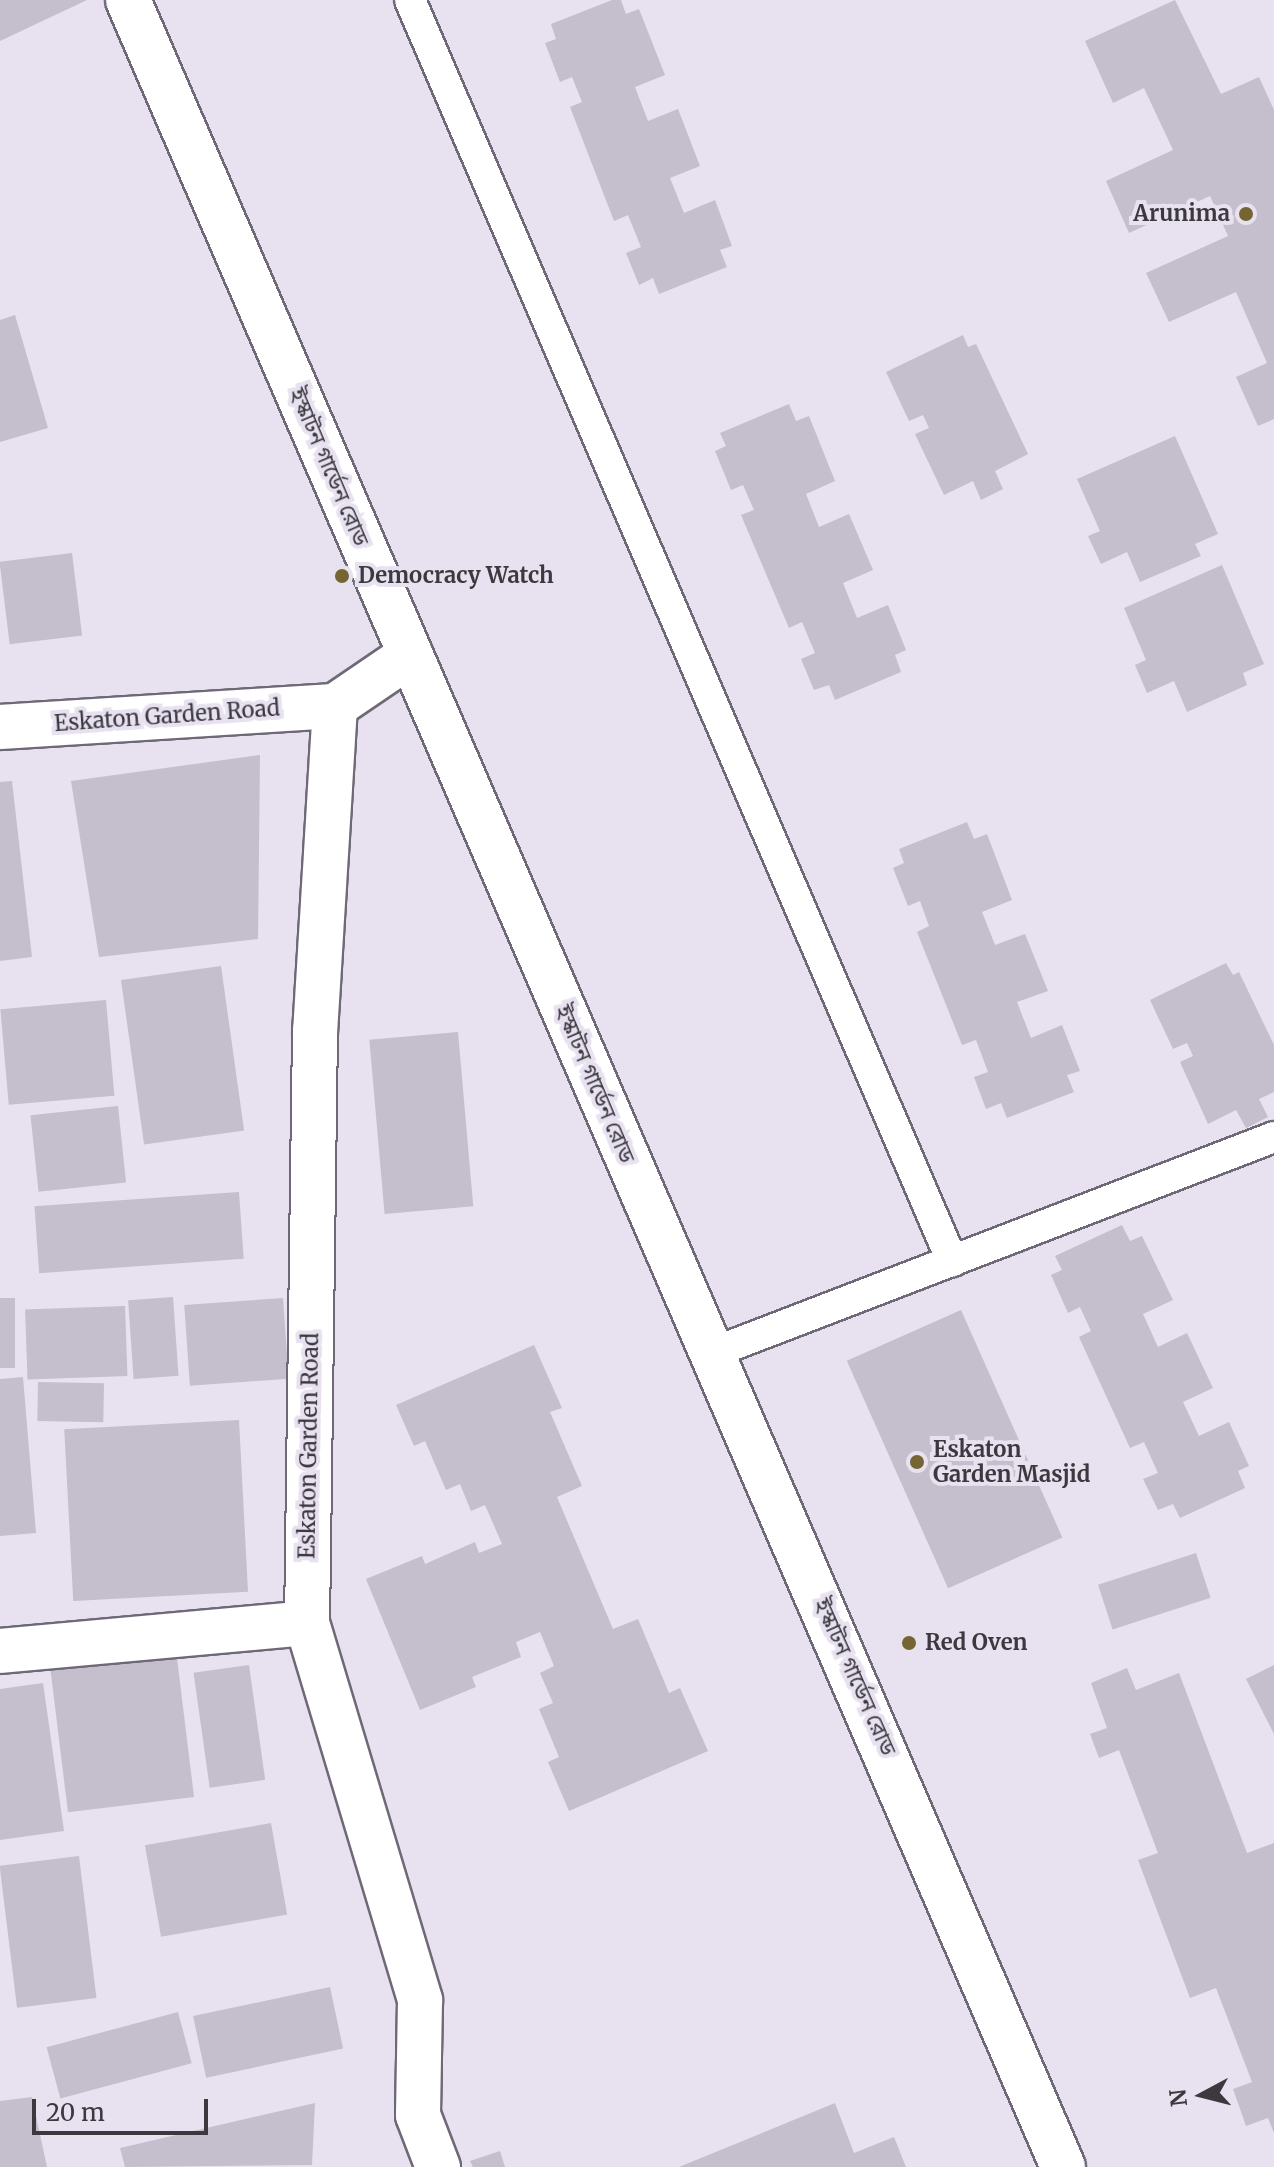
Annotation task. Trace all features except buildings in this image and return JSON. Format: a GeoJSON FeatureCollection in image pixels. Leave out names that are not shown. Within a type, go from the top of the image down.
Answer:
{"type":"FeatureCollection","features":[{"type":"Feature","properties":{"kind":"main road","name":"ইস্কাটন গার্ডেন রোড"},"geometry":{"type":"LineString","coordinates":[[128,0],[1063,2167]]}},
{"type":"Feature","properties":{"kind":"main road"},"geometry":{"type":"LineString","coordinates":[[335,706],[410,655]]}},
{"type":"Feature","properties":{"kind":"main road","name":"Eskaton Garden Road"},"geometry":{"type":"LineString","coordinates":[[0,727],[335,706],[315,1030],[307,1623],[420,2000],[418,2115],[438,2167]]}},
{"type":"Feature","properties":{"kind":"main road"},"geometry":{"type":"LineString","coordinates":[[0,1651],[307,1623]]}},
{"type":"Feature","properties":{"kind":"lane"},"geometry":{"type":"LineString","coordinates":[[410,0],[952,1261]]}},
{"type":"Feature","properties":{"kind":"lane"},"geometry":{"type":"LineString","coordinates":[[712,1353],[1274,1137]]}},
{"type":"Feature","properties":{"kind":"place","name":"Arunima"},"geometry":{"type":"Point","coordinates":[1246,214]}},
{"type":"Feature","properties":{"kind":"place","name":"Democracy Watch"},"geometry":{"type":"Point","coordinates":[342,576]}},
{"type":"Feature","properties":{"kind":"place","name":"Eskaton Garden Masjid"},"geometry":{"type":"Point","coordinates":[917,1462]}},
{"type":"Feature","properties":{"kind":"place","name":"Red Oven"},"geometry":{"type":"Point","coordinates":[909,1643]}}]}
